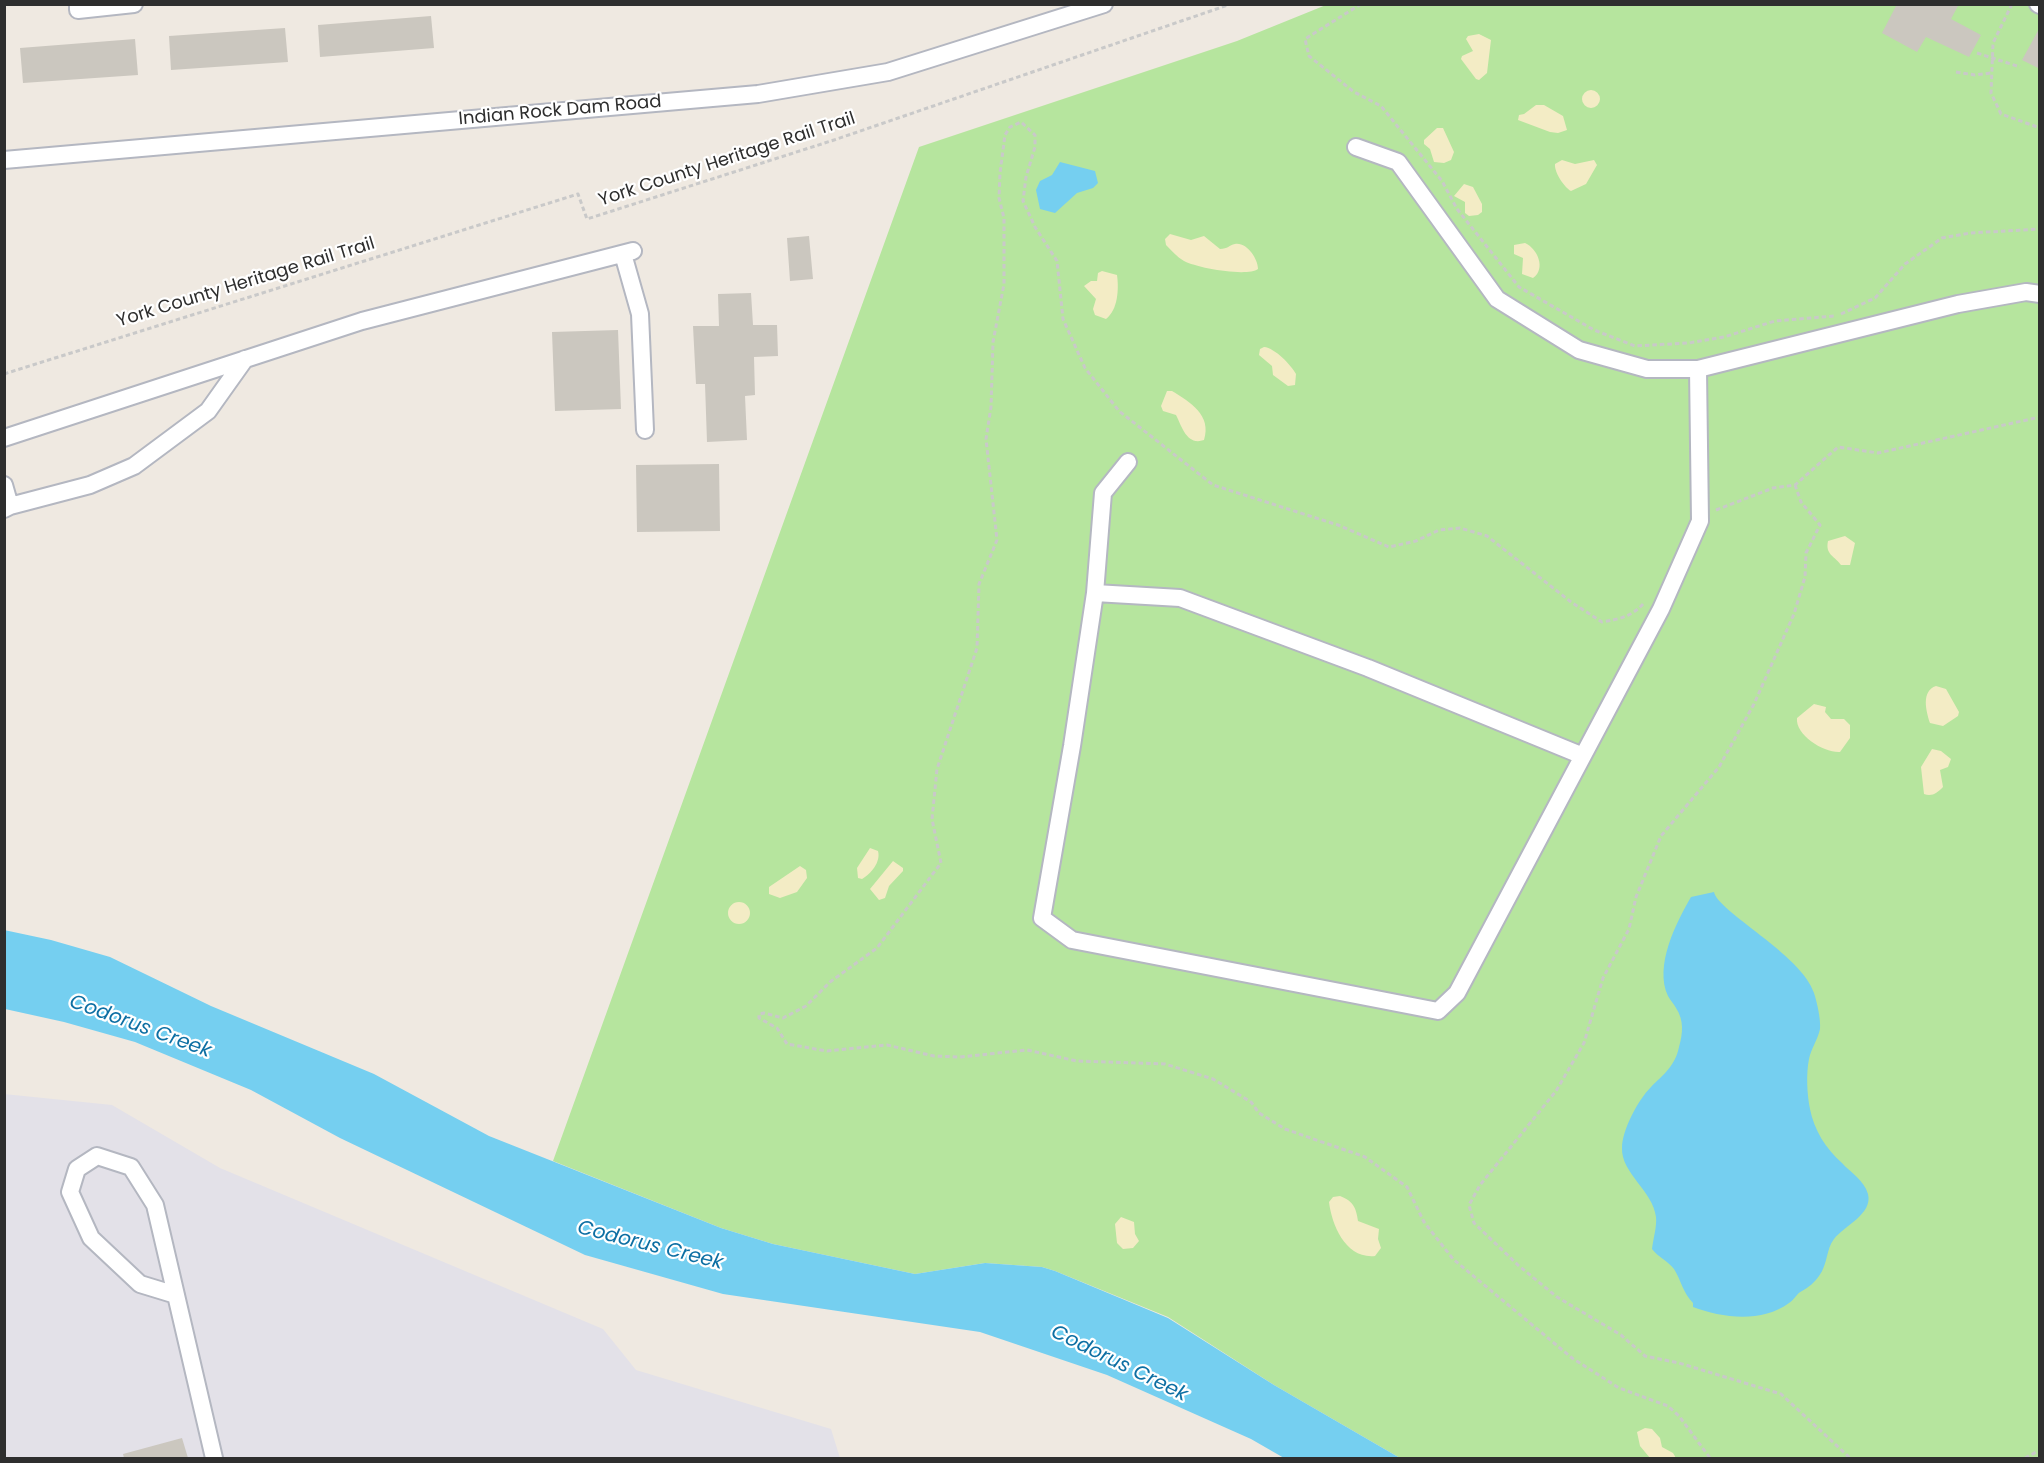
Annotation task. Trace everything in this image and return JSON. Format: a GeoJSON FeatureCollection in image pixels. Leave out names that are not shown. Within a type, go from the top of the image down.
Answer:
{"type":"FeatureCollection","features":[{"type":"Feature","properties":{"kind":"street"},"geometry":{"type":"LineString","coordinates":[[78,7],[134,4]]}},
{"type":"Feature","properties":{"kind":"street","name":"Indian Rock Dam Road"},"geometry":{"type":"LineString","coordinates":[[4,160],[758,94],[888,72],[1104,4]]}},
{"type":"Feature","properties":{"kind":"street"},"geometry":{"type":"LineString","coordinates":[[1356,147],[1398,162],[1497,299],[1579,350],[1647,369],[1698,369],[1958,304],[2026,292],[2040,294]]}},
{"type":"Feature","properties":{"kind":"street"},"geometry":{"type":"LineString","coordinates":[[4,438],[362,321],[628,253],[640,314],[645,430]]}},
{"type":"Feature","properties":{"kind":"street"},"geometry":{"type":"LineString","coordinates":[[4,484],[7,507],[90,485],[134,466],[208,411],[245,359]]}},
{"type":"Feature","properties":{"kind":"street"},"geometry":{"type":"LineString","coordinates":[[1128,462],[1103,492],[1095,593],[1072,746],[1042,918],[1072,940],[1438,1011],[1457,993],[1661,609],[1700,521],[1698,369]]}},
{"type":"Feature","properties":{"kind":"street"},"geometry":{"type":"LineString","coordinates":[[1095,593],[1180,598],[1368,668],[1583,756]]}},
{"type":"Feature","properties":{"kind":"street"},"geometry":{"type":"LineString","coordinates":[[176,1294],[140,1284],[91,1238],[70,1192],[77,1169],[97,1156],[131,1167],[154,1205],[176,1294],[214,1458]]}},
{"type":"Feature","properties":{"kind":"path","name":"York County Heritage Rail Trail"},"geometry":{"type":"LineString","coordinates":[[4,374],[578,194],[586,219],[834,140],[1231,4]]}},
{"type":"Feature","properties":{"kind":"path"},"geometry":{"type":"LineString","coordinates":[[1361,4],[1305,39],[1309,56],[1354,93],[1382,106],[1442,181],[1457,209],[1519,286],[1593,330],[1635,346],[1689,343],[1724,336],[1775,321],[1839,316],[1875,298],[1905,264],[1942,238],[1970,233],[2040,229]]}},
{"type":"Feature","properties":{"kind":"path"},"geometry":{"type":"LineString","coordinates":[[2012,4],[1993,43],[1991,93],[2001,114],[2040,128]]}},
{"type":"Feature","properties":{"kind":"path"},"geometry":{"type":"LineString","coordinates":[[1977,53],[2020,67]]}},
{"type":"Feature","properties":{"kind":"path"},"geometry":{"type":"LineString","coordinates":[[1956,72],[1975,75],[1991,73]]}},
{"type":"Feature","properties":{"kind":"path"},"geometry":{"type":"LineString","coordinates":[[1648,599],[1635,612],[1621,619],[1602,622],[1571,602],[1486,536],[1460,528],[1439,530],[1416,541],[1389,547],[1338,525],[1213,485],[1119,411],[1085,368],[1063,319],[1057,261],[1035,227],[1023,201],[1026,177],[1035,147],[1035,135],[1022,122],[1010,127],[1005,135],[1000,173],[999,198],[1004,218],[1004,284],[993,342],[991,407],[986,439],[997,540],[979,584],[977,648],[937,769],[932,819],[941,863],[877,948],[830,982],[806,1006],[783,1018],[764,1013],[759,1014],[759,1018],[777,1028],[787,1044],[827,1051],[886,1044],[933,1056],[960,1057],[1027,1050],[1077,1061],[1165,1064],[1213,1079],[1251,1102],[1259,1113],[1285,1129],[1365,1157],[1407,1187],[1424,1222],[1453,1259],[1572,1358],[1619,1388],[1668,1406],[1679,1416],[1710,1458]]}},
{"type":"Feature","properties":{"kind":"path"},"geometry":{"type":"LineString","coordinates":[[1700,521],[1717,509],[1773,488],[1795,485],[1838,447],[1878,453],[2040,417]]}},
{"type":"Feature","properties":{"kind":"path"},"geometry":{"type":"LineString","coordinates":[[1795,485],[1801,502],[1820,525],[1806,553],[1805,577],[1794,614],[1754,704],[1719,767],[1661,836],[1636,897],[1629,929],[1603,978],[1584,1043],[1556,1091],[1480,1185],[1469,1205],[1474,1223],[1519,1266],[1557,1297],[1621,1335],[1645,1356],[1679,1363],[1781,1394],[1850,1458]]}},
{"type":"Feature","properties":{"kind":"path"},"geometry":{"type":"LineString","coordinates":[[2025,1458],[2040,1449]]}},
{"type":"Feature","properties":{"kind":"shaded area"},"geometry":{"type":"Polygon","coordinates":[[[4,1094],[112,1105],[220,1168],[603,1329],[636,1370],[831,1429],[840,1458],[5,1458],[4,1094]]]}},
{"type":"Feature","properties":{"kind":"green space"},"geometry":{"type":"Polygon","coordinates":[[[1326,5],[2039,5],[2039,1458],[1400,1458],[1274,1385],[1168,1317],[1055,1271],[1042,1267],[985,1263],[915,1274],[773,1244],[721,1228],[553,1161],[919,147],[1237,41],[1326,5]]]}},
{"type":"Feature","properties":{"kind":"sand"},"geometry":{"type":"Polygon","coordinates":[[[1479,34],[1491,40],[1487,73],[1479,80],[1461,59],[1462,56],[1473,51],[1466,39],[1468,36],[1479,34]]]}},
{"type":"Feature","properties":{"kind":"sand"},"geometry":{"type":"Polygon","coordinates":[[[1591,90],[1599,95],[1600,99],[1595,107],[1591,108],[1583,103],[1582,99],[1587,91],[1591,90]]]}},
{"type":"Feature","properties":{"kind":"sand"},"geometry":{"type":"Polygon","coordinates":[[[1536,105],[1544,105],[1563,116],[1567,130],[1558,133],[1550,132],[1518,120],[1519,115],[1536,105]]]}},
{"type":"Feature","properties":{"kind":"sand"},"geometry":{"type":"Polygon","coordinates":[[[1437,128],[1443,128],[1454,152],[1451,160],[1444,163],[1434,162],[1430,149],[1424,144],[1424,140],[1437,128]]]}},
{"type":"Feature","properties":{"kind":"sand"},"geometry":{"type":"Polygon","coordinates":[[[1562,160],[1575,164],[1594,160],[1597,165],[1586,184],[1571,191],[1556,171],[1555,164],[1562,160]]]}},
{"type":"Feature","properties":{"kind":"sand"},"geometry":{"type":"Polygon","coordinates":[[[1464,184],[1473,187],[1482,204],[1482,212],[1478,215],[1469,216],[1465,213],[1465,202],[1454,196],[1464,184]]]}},
{"type":"Feature","properties":{"kind":"sand"},"geometry":{"type":"Polygon","coordinates":[[[1170,234],[1191,240],[1204,236],[1220,249],[1239,244],[1248,248],[1254,256],[1258,269],[1233,272],[1190,264],[1179,258],[1166,245],[1165,239],[1170,234]]]}},
{"type":"Feature","properties":{"kind":"sand"},"geometry":{"type":"Polygon","coordinates":[[[1525,243],[1534,250],[1539,259],[1539,270],[1533,278],[1522,274],[1523,258],[1514,254],[1514,245],[1525,243]]]}},
{"type":"Feature","properties":{"kind":"sand"},"geometry":{"type":"Polygon","coordinates":[[[1102,271],[1117,275],[1118,281],[1115,305],[1106,319],[1095,315],[1093,309],[1096,299],[1084,286],[1091,281],[1097,281],[1098,273],[1102,271]]]}},
{"type":"Feature","properties":{"kind":"sand"},"geometry":{"type":"Polygon","coordinates":[[[1264,347],[1278,354],[1290,366],[1296,374],[1295,385],[1288,386],[1273,375],[1272,366],[1259,355],[1260,349],[1264,347]]]}},
{"type":"Feature","properties":{"kind":"sand"},"geometry":{"type":"Polygon","coordinates":[[[1167,391],[1179,395],[1198,410],[1205,423],[1204,440],[1189,438],[1176,415],[1163,411],[1161,406],[1167,391]]]}},
{"type":"Feature","properties":{"kind":"sand"},"geometry":{"type":"Polygon","coordinates":[[[1845,536],[1855,543],[1850,565],[1841,565],[1831,555],[1827,546],[1828,541],[1845,536]]]}},
{"type":"Feature","properties":{"kind":"sand"},"geometry":{"type":"Polygon","coordinates":[[[1936,686],[1946,689],[1959,712],[1958,716],[1943,726],[1930,723],[1927,713],[1926,697],[1928,692],[1936,686]]]}},
{"type":"Feature","properties":{"kind":"sand"},"geometry":{"type":"Polygon","coordinates":[[[1814,704],[1826,707],[1825,712],[1831,719],[1844,719],[1850,725],[1850,738],[1840,752],[1826,750],[1812,742],[1801,731],[1797,718],[1814,704]]]}},
{"type":"Feature","properties":{"kind":"sand"},"geometry":{"type":"Polygon","coordinates":[[[1932,749],[1941,751],[1951,759],[1948,767],[1940,770],[1943,787],[1934,794],[1927,795],[1924,794],[1921,767],[1932,749]]]}},
{"type":"Feature","properties":{"kind":"sand"},"geometry":{"type":"Polygon","coordinates":[[[870,848],[878,851],[877,863],[865,877],[858,878],[857,868],[870,848]]]}},
{"type":"Feature","properties":{"kind":"sand"},"geometry":{"type":"Polygon","coordinates":[[[893,861],[903,868],[903,871],[889,886],[885,898],[879,900],[870,889],[893,861]]]}},
{"type":"Feature","properties":{"kind":"sand"},"geometry":{"type":"Polygon","coordinates":[[[800,866],[806,870],[807,878],[797,892],[780,898],[769,894],[769,887],[800,866]]]}},
{"type":"Feature","properties":{"kind":"sand"},"geometry":{"type":"Polygon","coordinates":[[[739,902],[749,909],[750,913],[743,923],[739,924],[729,917],[728,913],[735,903],[739,902]]]}},
{"type":"Feature","properties":{"kind":"sand"},"geometry":{"type":"Polygon","coordinates":[[[1340,1196],[1353,1205],[1358,1221],[1379,1229],[1378,1239],[1381,1248],[1375,1256],[1365,1256],[1356,1252],[1342,1239],[1333,1221],[1329,1202],[1333,1197],[1340,1196]]]}},
{"type":"Feature","properties":{"kind":"sand"},"geometry":{"type":"Polygon","coordinates":[[[1121,1217],[1134,1222],[1135,1234],[1139,1241],[1133,1248],[1123,1249],[1117,1243],[1115,1224],[1121,1217]]]}},
{"type":"Feature","properties":{"kind":"sand"},"geometry":{"type":"Polygon","coordinates":[[[1645,1428],[1652,1429],[1660,1438],[1662,1447],[1673,1453],[1676,1458],[1650,1458],[1640,1446],[1637,1432],[1645,1428]]]}},
{"type":"Feature","properties":{"kind":"water"},"geometry":{"type":"Polygon","coordinates":[[[1060,162],[1095,171],[1098,183],[1093,188],[1077,193],[1055,213],[1040,209],[1036,190],[1040,181],[1052,175],[1060,162]]]}},
{"type":"Feature","properties":{"kind":"water"},"geometry":{"type":"Polygon","coordinates":[[[1714,892],[1729,910],[1794,964],[1814,993],[1820,1025],[1807,1071],[1808,1097],[1812,1117],[1826,1145],[1860,1181],[1868,1194],[1866,1208],[1862,1214],[1831,1243],[1824,1267],[1815,1281],[1791,1302],[1778,1309],[1767,1314],[1742,1317],[1716,1314],[1693,1307],[1674,1269],[1652,1249],[1656,1221],[1654,1208],[1626,1166],[1622,1148],[1628,1124],[1636,1107],[1672,1065],[1680,1042],[1682,1027],[1680,1017],[1664,984],[1665,958],[1673,932],[1691,897],[1714,892]]]}},
{"type":"Feature","properties":{"kind":"water","name":"Codorus Creek"},"geometry":{"type":"Polygon","coordinates":[[[4,930],[51,940],[110,957],[211,1006],[374,1074],[489,1136],[721,1228],[773,1244],[915,1274],[985,1263],[1042,1267],[1055,1271],[1168,1318],[1274,1385],[1400,1458],[1284,1458],[1251,1439],[1107,1375],[980,1332],[723,1294],[585,1255],[340,1138],[251,1090],[135,1042],[64,1022],[5,1009],[4,930]]]}},
{"type":"Feature","properties":{"kind":"building"},"geometry":{"type":"Polygon","coordinates":[[[1897,4],[1959,4],[1951,19],[1981,35],[1969,57],[1926,37],[1917,52],[1882,33],[1897,4]]]}},
{"type":"Feature","properties":{"kind":"building"},"geometry":{"type":"Polygon","coordinates":[[[431,16],[434,48],[320,57],[318,25],[431,16]]]}},
{"type":"Feature","properties":{"kind":"building"},"geometry":{"type":"Polygon","coordinates":[[[2040,27],[2040,69],[2022,60],[2040,27]]]}},
{"type":"Feature","properties":{"kind":"building"},"geometry":{"type":"Polygon","coordinates":[[[285,28],[288,62],[171,70],[169,36],[285,28]]]}},
{"type":"Feature","properties":{"kind":"building"},"geometry":{"type":"Polygon","coordinates":[[[135,39],[138,75],[23,83],[20,48],[135,39]]]}},
{"type":"Feature","properties":{"kind":"building"},"geometry":{"type":"Polygon","coordinates":[[[809,236],[813,279],[790,281],[787,238],[809,236]]]}},
{"type":"Feature","properties":{"kind":"building"},"geometry":{"type":"Polygon","coordinates":[[[751,293],[753,325],[777,325],[778,356],[754,357],[755,395],[745,396],[747,440],[707,442],[705,384],[696,384],[693,326],[719,326],[718,294],[751,293]]]}},
{"type":"Feature","properties":{"kind":"building"},"geometry":{"type":"Polygon","coordinates":[[[618,330],[621,409],[555,411],[552,332],[618,330]]]}},
{"type":"Feature","properties":{"kind":"building"},"geometry":{"type":"Polygon","coordinates":[[[719,464],[720,531],[637,532],[636,465],[719,464]]]}},
{"type":"Feature","properties":{"kind":"building"},"geometry":{"type":"Polygon","coordinates":[[[182,1438],[188,1458],[124,1458],[123,1454],[182,1438]]]}}]}
